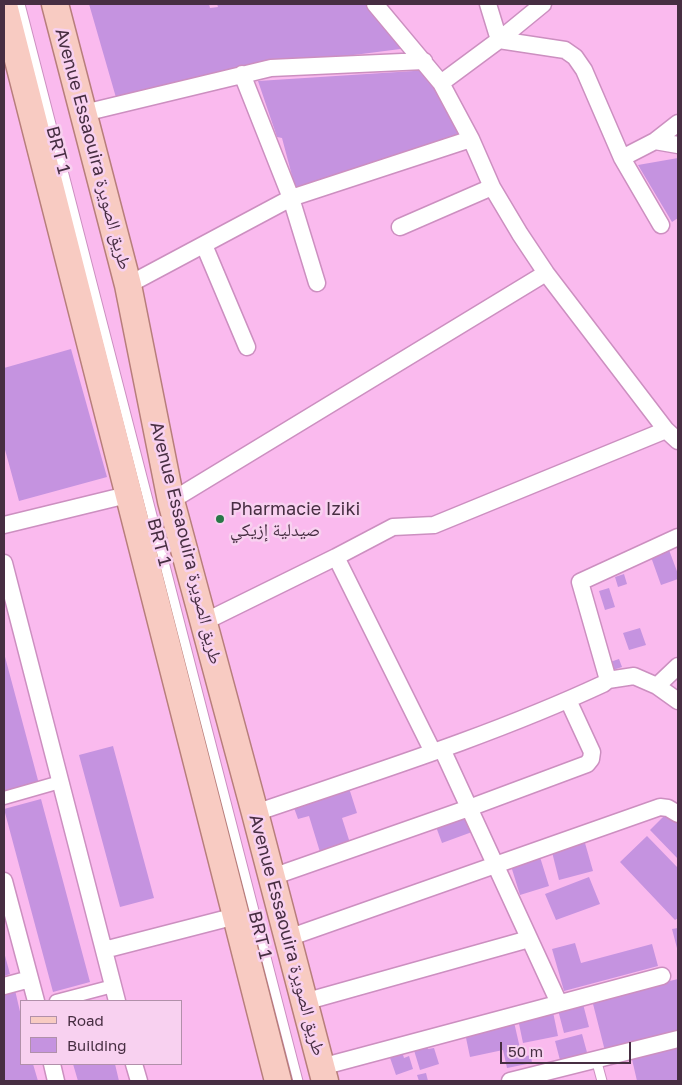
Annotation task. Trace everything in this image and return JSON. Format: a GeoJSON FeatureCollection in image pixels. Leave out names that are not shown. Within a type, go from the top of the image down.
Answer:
{"type":"FeatureCollection","features":[{"type":"Feature","properties":{"kind":"main road","name":"Avenue Essaouira طريق الصويرة"},"geometry":{"type":"LineString","coordinates":[[55,4],[128,284],[171,501],[323,1074]]}},
{"type":"Feature","properties":{"kind":"main road"},"geometry":{"type":"LineString","coordinates":[[4,5],[127,495],[278,1081]]}},
{"type":"Feature","properties":{"kind":"street"},"geometry":{"type":"LineString","coordinates":[[204,622],[393,527],[434,525],[672,436],[546,273],[492,187],[471,139],[441,84],[424,61],[375,4]]}},
{"type":"Feature","properties":{"kind":"street"},"geometry":{"type":"LineString","coordinates":[[488,4],[499,40]]}},
{"type":"Feature","properties":{"kind":"street"},"geometry":{"type":"LineString","coordinates":[[441,84],[499,40],[542,4]]}},
{"type":"Feature","properties":{"kind":"street"},"geometry":{"type":"LineString","coordinates":[[499,40],[565,50],[575,57],[584,70],[622,158],[661,225]]}},
{"type":"Feature","properties":{"kind":"street"},"geometry":{"type":"LineString","coordinates":[[84,113],[271,68],[424,61]]}},
{"type":"Feature","properties":{"kind":"street"},"geometry":{"type":"LineString","coordinates":[[242,74],[291,198],[317,284]]}},
{"type":"Feature","properties":{"kind":"street"},"geometry":{"type":"LineString","coordinates":[[622,158],[655,141],[678,123]]}},
{"type":"Feature","properties":{"kind":"street"},"geometry":{"type":"LineString","coordinates":[[128,284],[291,198],[471,139]]}},
{"type":"Feature","properties":{"kind":"street"},"geometry":{"type":"LineString","coordinates":[[655,141],[678,145]]}},
{"type":"Feature","properties":{"kind":"street"},"geometry":{"type":"LineString","coordinates":[[400,227],[492,187]]}},
{"type":"Feature","properties":{"kind":"street"},"geometry":{"type":"LineString","coordinates":[[204,245],[246,347]]}},
{"type":"Feature","properties":{"kind":"street"},"geometry":{"type":"LineString","coordinates":[[171,501],[546,273]]}},
{"type":"Feature","properties":{"kind":"street"},"geometry":{"type":"LineString","coordinates":[[4,525],[127,495]]}},
{"type":"Feature","properties":{"kind":"street"},"geometry":{"type":"LineString","coordinates":[[608,680],[580,582],[678,537]]}},
{"type":"Feature","properties":{"kind":"street"},"geometry":{"type":"LineString","coordinates":[[336,557],[470,808],[559,1003]]}},
{"type":"Feature","properties":{"kind":"street"},"geometry":{"type":"LineString","coordinates":[[4,563],[6,583],[115,994],[64,1000]]}},
{"type":"Feature","properties":{"kind":"street"},"geometry":{"type":"LineString","coordinates":[[657,686],[678,666]]}},
{"type":"Feature","properties":{"kind":"street"},"geometry":{"type":"LineString","coordinates":[[255,813],[438,750],[568,700],[608,680],[634,676],[657,686],[678,701]]}},
{"type":"Feature","properties":{"kind":"street"},"geometry":{"type":"LineString","coordinates":[[272,877],[470,808],[587,764],[592,752],[568,700]]}},
{"type":"Feature","properties":{"kind":"street"},"geometry":{"type":"LineString","coordinates":[[4,798],[60,782]]}},
{"type":"Feature","properties":{"kind":"street"},"geometry":{"type":"LineString","coordinates":[[288,938],[660,807],[668,808],[678,814]]}},
{"type":"Feature","properties":{"kind":"street"},"geometry":{"type":"LineString","coordinates":[[4,881],[36,1000]]}},
{"type":"Feature","properties":{"kind":"street"},"geometry":{"type":"LineString","coordinates":[[104,950],[236,916]]}},
{"type":"Feature","properties":{"kind":"street"},"geometry":{"type":"LineString","coordinates":[[304,1002],[529,939]]}},
{"type":"Feature","properties":{"kind":"street"},"geometry":{"type":"LineString","coordinates":[[323,1074],[559,1003],[662,976]]}},
{"type":"Feature","properties":{"kind":"street"},"geometry":{"type":"LineString","coordinates":[[4,986],[30,979]]}},
{"type":"Feature","properties":{"kind":"street"},"geometry":{"type":"LineString","coordinates":[[510,1081],[678,1039]]}},
{"type":"Feature","properties":{"kind":"street"},"geometry":{"type":"LineString","coordinates":[[52,1065],[56,1081]]}},
{"type":"Feature","properties":{"kind":"street"},"geometry":{"type":"LineString","coordinates":[[134,1065],[139,1081]]}},
{"type":"Feature","properties":{"kind":"lane","name":"BRT 1"},"geometry":{"type":"LineString","coordinates":[[20,4],[298,1081]]}},
{"type":"Feature","properties":{"kind":"lane"},"geometry":{"type":"LineString","coordinates":[[596,1059],[602,1081]]}},
{"type":"Feature","properties":{"kind":"building"},"geometry":{"type":"Polygon","coordinates":[[[89,4],[209,4],[210,8],[218,7],[217,4],[370,4],[408,48],[238,70],[117,101],[89,4]]]}},
{"type":"Feature","properties":{"kind":"building"},"geometry":{"type":"Polygon","coordinates":[[[429,70],[464,135],[387,161],[295,187],[282,138],[277,137],[258,81],[429,70]]]}},
{"type":"Feature","properties":{"kind":"building"},"geometry":{"type":"Polygon","coordinates":[[[678,158],[678,218],[672,222],[638,165],[678,158]]]}},
{"type":"Feature","properties":{"kind":"building"},"geometry":{"type":"Polygon","coordinates":[[[71,349],[107,477],[19,501],[4,446],[4,368],[71,349]]]}},
{"type":"Feature","properties":{"kind":"building"},"geometry":{"type":"Polygon","coordinates":[[[669,550],[678,579],[661,585],[651,557],[669,550]]]}},
{"type":"Feature","properties":{"kind":"building"},"geometry":{"type":"Polygon","coordinates":[[[624,574],[627,584],[618,587],[615,577],[624,574]]]}},
{"type":"Feature","properties":{"kind":"building"},"geometry":{"type":"Polygon","coordinates":[[[609,588],[615,607],[605,610],[599,591],[609,588]]]}},
{"type":"Feature","properties":{"kind":"building"},"geometry":{"type":"Polygon","coordinates":[[[640,628],[646,645],[629,650],[623,633],[640,628]]]}},
{"type":"Feature","properties":{"kind":"building"},"geometry":{"type":"Polygon","coordinates":[[[4,653],[39,784],[4,794],[4,653]]]}},
{"type":"Feature","properties":{"kind":"building"},"geometry":{"type":"Polygon","coordinates":[[[619,659],[622,667],[610,671],[607,663],[619,659]]]}},
{"type":"Feature","properties":{"kind":"building"},"geometry":{"type":"Polygon","coordinates":[[[113,746],[154,898],[120,907],[79,755],[113,746]]]}},
{"type":"Feature","properties":{"kind":"building"},"geometry":{"type":"Polygon","coordinates":[[[349,788],[357,813],[342,818],[350,843],[320,852],[309,816],[298,819],[293,805],[349,788]]]}},
{"type":"Feature","properties":{"kind":"building"},"geometry":{"type":"Polygon","coordinates":[[[41,799],[90,982],[53,992],[4,809],[41,799]]]}},
{"type":"Feature","properties":{"kind":"building"},"geometry":{"type":"Polygon","coordinates":[[[668,812],[678,822],[678,859],[650,830],[668,812]]]}},
{"type":"Feature","properties":{"kind":"building"},"geometry":{"type":"Polygon","coordinates":[[[465,813],[472,832],[442,843],[435,824],[465,813]]]}},
{"type":"Feature","properties":{"kind":"building"},"geometry":{"type":"Polygon","coordinates":[[[647,836],[678,868],[678,918],[675,920],[620,862],[647,836]]]}},
{"type":"Feature","properties":{"kind":"building"},"geometry":{"type":"Polygon","coordinates":[[[585,843],[593,871],[559,880],[552,852],[585,843]]]}},
{"type":"Feature","properties":{"kind":"building"},"geometry":{"type":"Polygon","coordinates":[[[540,857],[549,886],[520,895],[511,866],[540,857]]]}},
{"type":"Feature","properties":{"kind":"building"},"geometry":{"type":"Polygon","coordinates":[[[589,877],[600,904],[556,920],[545,894],[589,877]]]}},
{"type":"Feature","properties":{"kind":"building"},"geometry":{"type":"Polygon","coordinates":[[[678,928],[678,952],[672,929],[678,928]]]}},
{"type":"Feature","properties":{"kind":"building"},"geometry":{"type":"Polygon","coordinates":[[[575,943],[581,963],[652,944],[658,966],[564,991],[552,949],[575,943]]]}},
{"type":"Feature","properties":{"kind":"building"},"geometry":{"type":"Polygon","coordinates":[[[4,952],[10,974],[4,976],[4,952]]]}},
{"type":"Feature","properties":{"kind":"building"},"geometry":{"type":"Polygon","coordinates":[[[678,979],[678,1033],[605,1051],[592,1000],[678,979]]]}},
{"type":"Feature","properties":{"kind":"building"},"geometry":{"type":"Polygon","coordinates":[[[15,990],[20,1012],[20,1065],[33,1065],[38,1081],[4,1081],[4,993],[15,990]]]}},
{"type":"Feature","properties":{"kind":"building"},"geometry":{"type":"Polygon","coordinates":[[[583,1004],[589,1027],[564,1033],[558,1010],[583,1004]]]}},
{"type":"Feature","properties":{"kind":"building"},"geometry":{"type":"Polygon","coordinates":[[[553,1012],[558,1036],[523,1043],[518,1019],[553,1012]]]}},
{"type":"Feature","properties":{"kind":"building"},"geometry":{"type":"Polygon","coordinates":[[[514,1022],[522,1057],[531,1055],[532,1063],[507,1068],[503,1050],[470,1057],[465,1033],[514,1022]]]}},
{"type":"Feature","properties":{"kind":"building"},"geometry":{"type":"Polygon","coordinates":[[[582,1034],[588,1056],[561,1064],[555,1041],[582,1034]]]}},
{"type":"Feature","properties":{"kind":"building"},"geometry":{"type":"Polygon","coordinates":[[[426,1043],[428,1049],[434,1048],[439,1064],[420,1070],[413,1047],[426,1043]]]}},
{"type":"Feature","properties":{"kind":"building"},"geometry":{"type":"Polygon","coordinates":[[[678,1044],[678,1081],[637,1081],[631,1055],[678,1044]]]}},
{"type":"Feature","properties":{"kind":"building"},"geometry":{"type":"Polygon","coordinates":[[[401,1048],[404,1058],[409,1056],[413,1069],[396,1075],[388,1052],[401,1048]]]}},
{"type":"Feature","properties":{"kind":"building"},"geometry":{"type":"Polygon","coordinates":[[[73,1065],[115,1065],[119,1081],[78,1081],[73,1065]]]}},
{"type":"Feature","properties":{"kind":"building"},"geometry":{"type":"Polygon","coordinates":[[[426,1073],[428,1081],[419,1081],[417,1075],[426,1073]]]}},
{"type":"Feature","properties":{"kind":"place","name":"Pharmacie Iziki صيدلية إزيكي"},"geometry":{"type":"Point","coordinates":[220,519]}}]}
